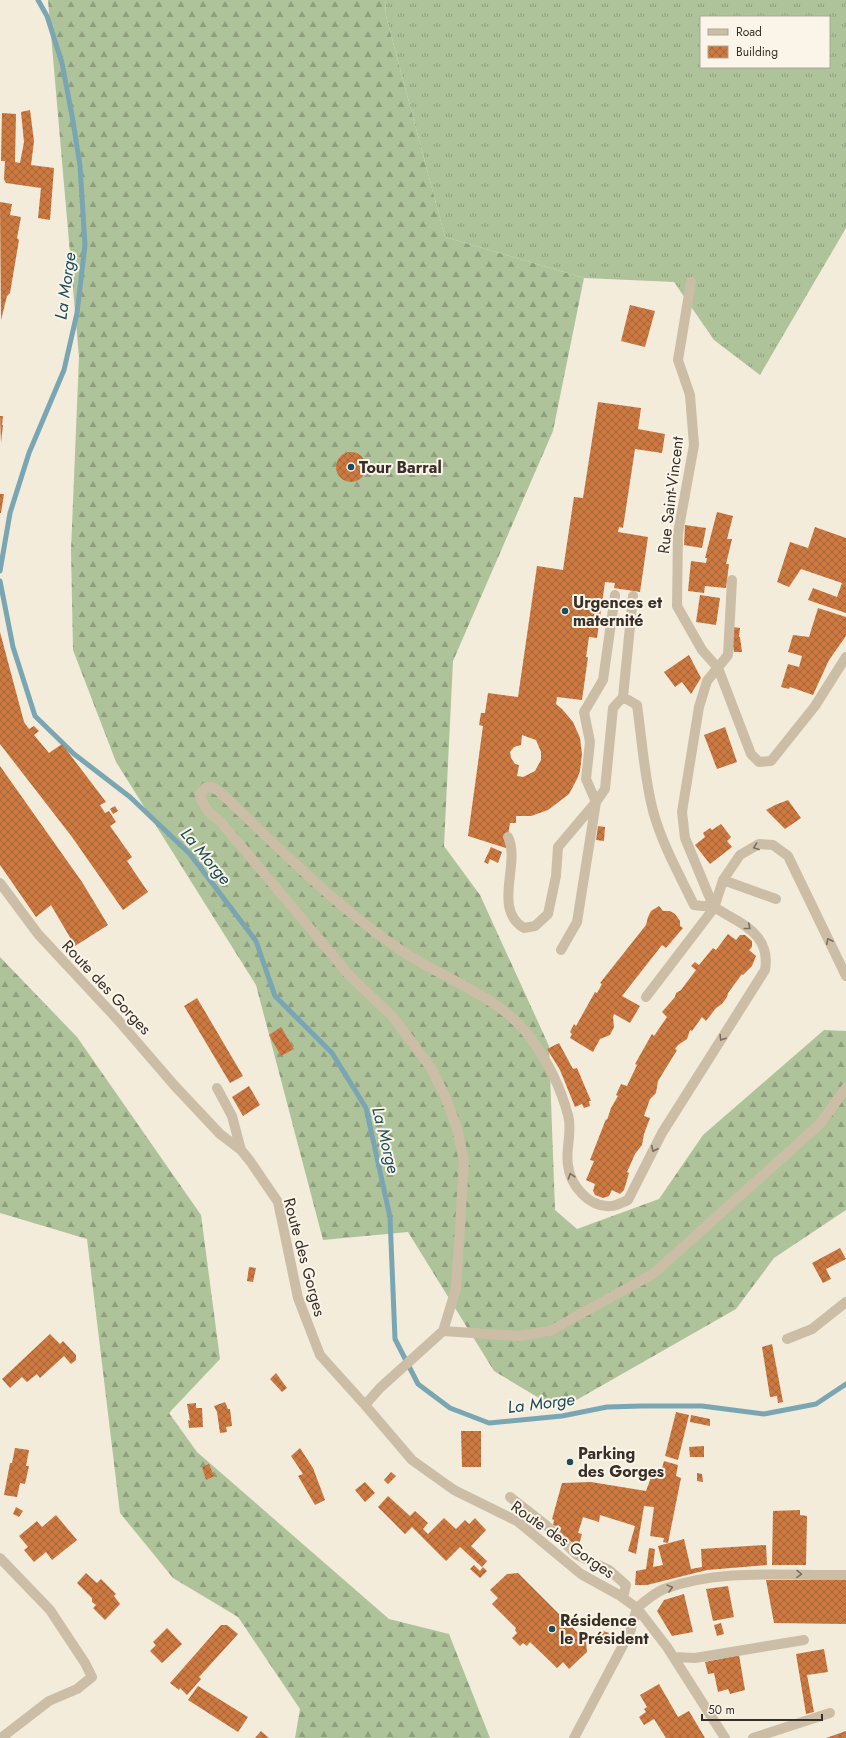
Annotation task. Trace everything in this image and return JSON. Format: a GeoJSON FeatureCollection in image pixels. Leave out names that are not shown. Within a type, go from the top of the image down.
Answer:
{"type":"FeatureCollection","features":[{"type":"Feature","properties":{"kind":"street","name":"Rue Saint-Vincent"},"geometry":{"type":"LineString","coordinates":[[691,282],[678,360],[690,395],[694,446],[678,533],[677,606],[702,650],[718,668],[751,754],[759,762],[772,761],[815,706],[846,657]]}},
{"type":"Feature","properties":{"kind":"street"},"geometry":{"type":"LineString","coordinates":[[714,908],[685,838],[682,812],[699,707],[707,681],[728,655],[732,580]]}},
{"type":"Feature","properties":{"kind":"street"},"geometry":{"type":"LineString","coordinates":[[561,950],[577,922],[596,802],[586,780],[590,742],[584,712],[603,680],[615,595]]}},
{"type":"Feature","properties":{"kind":"street"},"geometry":{"type":"LineString","coordinates":[[508,837],[512,845],[508,884],[509,910],[512,918],[519,925],[524,928],[535,926],[548,914],[556,876],[558,847],[605,789],[613,708],[623,697],[633,596]]}},
{"type":"Feature","properties":{"kind":"street"},"geometry":{"type":"LineString","coordinates":[[365,1405],[380,1388],[443,1331],[456,1289],[464,1162],[457,1128],[445,1096],[431,1068],[393,1017],[350,976],[220,821],[209,813],[202,802],[200,794],[205,788],[212,787],[220,792],[306,873],[361,920],[405,953],[486,998],[510,1016],[531,1039],[550,1068],[568,1115],[570,1127],[568,1165],[574,1184],[583,1196],[596,1204],[611,1206],[628,1200],[662,1133],[765,970],[766,961],[764,948],[758,937],[747,925],[714,908],[694,905],[667,852],[653,811],[646,778],[637,705],[623,697]]}},
{"type":"Feature","properties":{"kind":"street"},"geometry":{"type":"LineString","coordinates":[[646,997],[714,908],[723,880],[740,855],[759,844],[773,845],[788,856],[846,976]]}},
{"type":"Feature","properties":{"kind":"street"},"geometry":{"type":"LineString","coordinates":[[723,880],[776,899]]}},
{"type":"Feature","properties":{"kind":"street","name":"Route des Gorges"},"geometry":{"type":"LineString","coordinates":[[0,883],[38,934],[118,1020],[174,1085],[220,1134],[241,1150],[278,1202],[298,1298],[320,1355],[412,1460],[454,1490],[517,1521],[581,1574],[623,1598],[637,1608],[674,1657],[725,1738]]}},
{"type":"Feature","properties":{"kind":"street"},"geometry":{"type":"LineString","coordinates":[[217,1088],[232,1116],[241,1150]]}},
{"type":"Feature","properties":{"kind":"street"},"geometry":{"type":"LineString","coordinates":[[443,1331],[519,1336],[550,1331],[653,1274],[820,1124],[846,1088]]}},
{"type":"Feature","properties":{"kind":"street"},"geometry":{"type":"LineString","coordinates":[[787,1339],[812,1329],[846,1302]]}},
{"type":"Feature","properties":{"kind":"street"},"geometry":{"type":"LineString","coordinates":[[510,1497],[547,1526],[578,1555],[609,1570],[626,1585],[623,1598]]}},
{"type":"Feature","properties":{"kind":"street"},"geometry":{"type":"LineString","coordinates":[[0,1558],[50,1610],[85,1663],[92,1677],[77,1689],[49,1701],[1,1738]]}},
{"type":"Feature","properties":{"kind":"street"},"geometry":{"type":"LineString","coordinates":[[574,1738],[630,1632],[637,1608],[651,1596],[664,1589],[713,1578],[762,1574],[846,1575]]}},
{"type":"Feature","properties":{"kind":"street"},"geometry":{"type":"LineString","coordinates":[[674,1657],[695,1658],[804,1640]]}},
{"type":"Feature","properties":{"kind":"street"},"geometry":{"type":"LineString","coordinates":[[753,1738],[830,1713]]}},
{"type":"Feature","properties":{"kind":"green space"},"geometry":{"type":"Polygon","coordinates":[[[48,0],[385,0],[386,16],[445,237],[584,278],[553,431],[453,661],[444,846],[480,895],[549,1046],[555,1210],[577,1229],[659,1199],[703,1135],[824,1030],[846,1031],[846,1210],[774,1258],[736,1309],[559,1410],[494,1371],[408,1232],[323,1240],[256,985],[116,762],[73,650],[71,550],[79,357],[48,0]]]}},
{"type":"Feature","properties":{"kind":"green space"},"geometry":{"type":"Polygon","coordinates":[[[385,0],[846,0],[846,228],[760,375],[714,340],[674,282],[584,278],[445,237],[386,16],[385,0]]]}},
{"type":"Feature","properties":{"kind":"green space"},"geometry":{"type":"Polygon","coordinates":[[[0,957],[77,1037],[201,1215],[220,1359],[169,1413],[197,1452],[389,1619],[449,1634],[490,1738],[295,1738],[300,1709],[238,1617],[173,1578],[120,1513],[87,1239],[0,1213],[0,957]]]}},
{"type":"Feature","properties":{"kind":"building"},"geometry":{"type":"Polygon","coordinates":[[[30,110],[34,141],[31,165],[54,168],[50,220],[38,218],[41,188],[6,183],[4,179],[5,161],[1,161],[2,113],[16,114],[15,162],[20,163],[24,142],[21,112],[30,110]]]}},
{"type":"Feature","properties":{"kind":"building"},"geometry":{"type":"Polygon","coordinates":[[[0,202],[12,204],[10,215],[21,217],[17,238],[19,240],[10,293],[7,296],[1,320],[0,202]]]}},
{"type":"Feature","properties":{"kind":"building"},"geometry":{"type":"Polygon","coordinates":[[[630,305],[655,311],[645,347],[621,341],[630,305]]]}},
{"type":"Feature","properties":{"kind":"building","name":"Urgences et maternité"},"geometry":{"type":"Polygon","coordinates":[[[598,402],[641,408],[638,429],[665,434],[662,453],[635,449],[623,528],[619,527],[618,532],[648,537],[640,592],[614,588],[615,583],[605,582],[597,638],[589,637],[586,657],[588,657],[582,700],[557,697],[556,704],[573,722],[580,738],[582,754],[580,771],[569,794],[548,810],[531,816],[516,816],[516,823],[510,823],[506,848],[468,836],[483,726],[479,725],[481,713],[485,713],[488,693],[518,697],[537,566],[563,570],[574,497],[583,498],[598,402]],[[522,735],[521,745],[514,747],[510,752],[511,758],[515,764],[519,765],[517,776],[523,777],[535,771],[541,760],[541,752],[536,740],[522,735]]]}},
{"type":"Feature","properties":{"kind":"building"},"geometry":{"type":"Polygon","coordinates":[[[0,416],[3,416],[1,443],[0,416]]]}},
{"type":"Feature","properties":{"kind":"building"},"geometry":{"type":"Polygon","coordinates":[[[351,452],[357,453],[365,461],[365,473],[357,481],[351,482],[345,481],[337,473],[336,467],[337,461],[345,453],[351,452]]]}},
{"type":"Feature","properties":{"kind":"building"},"geometry":{"type":"Polygon","coordinates":[[[0,494],[4,494],[1,513],[0,513],[0,494]]]}},
{"type":"Feature","properties":{"kind":"building"},"geometry":{"type":"Polygon","coordinates":[[[717,512],[733,516],[727,539],[732,539],[726,564],[729,564],[726,588],[705,586],[704,593],[688,591],[691,561],[706,563],[707,558],[705,558],[717,512]]]}},
{"type":"Feature","properties":{"kind":"building"},"geometry":{"type":"Polygon","coordinates":[[[685,525],[706,528],[702,548],[684,545],[685,525]]]}},
{"type":"Feature","properties":{"kind":"building"},"geometry":{"type":"Polygon","coordinates":[[[815,527],[846,538],[846,613],[808,600],[813,588],[837,597],[842,583],[801,569],[789,587],[777,582],[790,542],[808,548],[815,527]]]}},
{"type":"Feature","properties":{"kind":"building"},"geometry":{"type":"Polygon","coordinates":[[[700,595],[720,598],[716,625],[696,622],[700,595]]]}},
{"type":"Feature","properties":{"kind":"building"},"geometry":{"type":"Polygon","coordinates":[[[818,608],[846,617],[846,636],[829,660],[813,695],[790,687],[789,689],[781,687],[788,664],[799,667],[802,656],[788,652],[793,635],[809,637],[818,608]]]}},
{"type":"Feature","properties":{"kind":"building"},"geometry":{"type":"Polygon","coordinates":[[[733,627],[740,628],[739,637],[742,652],[734,652],[731,635],[733,627]]]}},
{"type":"Feature","properties":{"kind":"building"},"geometry":{"type":"Polygon","coordinates":[[[0,632],[24,722],[29,729],[34,726],[39,731],[34,735],[49,753],[62,744],[106,802],[100,805],[105,813],[109,811],[116,822],[110,826],[132,857],[127,861],[148,892],[123,910],[72,837],[0,744],[0,632]]]}},
{"type":"Feature","properties":{"kind":"building"},"geometry":{"type":"Polygon","coordinates":[[[689,655],[701,678],[691,694],[682,682],[675,687],[664,672],[689,655]]]}},
{"type":"Feature","properties":{"kind":"building"},"geometry":{"type":"Polygon","coordinates":[[[725,727],[737,762],[717,769],[704,735],[725,727]]]}},
{"type":"Feature","properties":{"kind":"building"},"geometry":{"type":"Polygon","coordinates":[[[0,766],[82,882],[108,925],[75,946],[51,905],[36,917],[0,865],[0,766]]]}},
{"type":"Feature","properties":{"kind":"building"},"geometry":{"type":"Polygon","coordinates":[[[788,800],[801,818],[785,829],[766,810],[788,800]]]}},
{"type":"Feature","properties":{"kind":"building"},"geometry":{"type":"Polygon","coordinates":[[[115,806],[118,811],[113,814],[110,809],[115,806]]]}},
{"type":"Feature","properties":{"kind":"building"},"geometry":{"type":"Polygon","coordinates":[[[721,824],[731,837],[727,841],[732,847],[710,864],[695,845],[705,837],[703,833],[710,828],[712,830],[721,824]]]}},
{"type":"Feature","properties":{"kind":"building"},"geometry":{"type":"Polygon","coordinates":[[[598,826],[605,827],[604,841],[596,840],[598,826]]]}},
{"type":"Feature","properties":{"kind":"building"},"geometry":{"type":"Polygon","coordinates":[[[491,847],[502,852],[498,863],[490,859],[488,864],[484,862],[491,847]]]}},
{"type":"Feature","properties":{"kind":"building"},"geometry":{"type":"Polygon","coordinates":[[[659,906],[663,911],[670,911],[675,914],[680,921],[680,926],[683,928],[666,948],[662,945],[622,996],[640,1006],[630,1023],[614,1014],[614,1027],[610,1035],[600,1039],[593,1052],[570,1038],[572,1034],[570,1032],[574,1024],[576,1026],[595,992],[597,993],[602,984],[600,983],[646,925],[651,911],[659,906]]]}},
{"type":"Feature","properties":{"kind":"building"},"geometry":{"type":"Polygon","coordinates":[[[728,934],[736,940],[740,935],[745,935],[752,941],[752,947],[749,950],[756,956],[752,966],[743,975],[742,974],[722,1004],[716,1008],[706,1021],[702,1017],[692,1031],[690,1030],[687,1039],[675,1049],[677,1050],[658,1081],[656,1093],[650,1099],[644,1116],[650,1118],[644,1134],[642,1145],[635,1154],[627,1172],[629,1173],[624,1190],[620,1194],[612,1190],[609,1196],[603,1198],[595,1195],[593,1191],[595,1184],[586,1180],[594,1161],[590,1160],[606,1119],[607,1120],[611,1108],[618,1096],[616,1095],[621,1084],[627,1086],[637,1065],[635,1064],[652,1034],[654,1036],[667,1017],[662,1012],[696,970],[691,966],[695,962],[699,965],[713,948],[716,950],[728,934]]]}},
{"type":"Feature","properties":{"kind":"building"},"geometry":{"type":"Polygon","coordinates":[[[197,998],[243,1076],[230,1083],[184,1006],[197,998]]]}},
{"type":"Feature","properties":{"kind":"building"},"geometry":{"type":"Polygon","coordinates":[[[281,1027],[294,1049],[281,1056],[269,1035],[281,1027]]]}},
{"type":"Feature","properties":{"kind":"building"},"geometry":{"type":"Polygon","coordinates":[[[559,1043],[573,1069],[577,1068],[591,1101],[589,1101],[590,1106],[584,1108],[582,1104],[575,1107],[560,1070],[547,1049],[559,1043]]]}},
{"type":"Feature","properties":{"kind":"building"},"geometry":{"type":"Polygon","coordinates":[[[249,1086],[260,1105],[243,1116],[232,1097],[249,1086]]]}},
{"type":"Feature","properties":{"kind":"building"},"geometry":{"type":"Polygon","coordinates":[[[840,1248],[846,1259],[826,1269],[831,1279],[823,1283],[812,1263],[840,1248]]]}},
{"type":"Feature","properties":{"kind":"building"},"geometry":{"type":"Polygon","coordinates":[[[249,1267],[256,1268],[253,1282],[247,1281],[249,1267]]]}},
{"type":"Feature","properties":{"kind":"building"},"geometry":{"type":"Polygon","coordinates":[[[50,1334],[60,1344],[63,1341],[76,1355],[76,1360],[71,1364],[64,1356],[40,1378],[37,1374],[27,1382],[22,1377],[10,1388],[2,1379],[50,1334]]]}},
{"type":"Feature","properties":{"kind":"building"},"geometry":{"type":"Polygon","coordinates":[[[772,1344],[783,1402],[778,1403],[777,1396],[770,1397],[762,1347],[772,1344]]]}},
{"type":"Feature","properties":{"kind":"building"},"geometry":{"type":"Polygon","coordinates":[[[276,1373],[287,1388],[282,1392],[270,1379],[276,1373]]]}},
{"type":"Feature","properties":{"kind":"building"},"geometry":{"type":"Polygon","coordinates":[[[225,1402],[228,1409],[230,1409],[232,1426],[226,1427],[227,1432],[220,1433],[217,1412],[214,1406],[225,1402]]]}},
{"type":"Feature","properties":{"kind":"building"},"geometry":{"type":"Polygon","coordinates":[[[196,1403],[196,1408],[202,1408],[203,1427],[189,1428],[188,1420],[190,1421],[187,1404],[196,1403]]]}},
{"type":"Feature","properties":{"kind":"building"},"geometry":{"type":"Polygon","coordinates":[[[676,1412],[689,1415],[678,1460],[665,1456],[676,1412]]]}},
{"type":"Feature","properties":{"kind":"building"},"geometry":{"type":"Polygon","coordinates":[[[691,1415],[710,1419],[710,1426],[690,1422],[691,1415]]]}},
{"type":"Feature","properties":{"kind":"building"},"geometry":{"type":"Polygon","coordinates":[[[461,1431],[481,1431],[481,1467],[462,1467],[461,1431]]]}},
{"type":"Feature","properties":{"kind":"building"},"geometry":{"type":"Polygon","coordinates":[[[704,1446],[704,1457],[690,1457],[689,1447],[704,1446]]]}},
{"type":"Feature","properties":{"kind":"building"},"geometry":{"type":"Polygon","coordinates":[[[15,1448],[29,1450],[26,1466],[29,1466],[25,1484],[20,1483],[17,1497],[4,1495],[10,1463],[12,1463],[15,1448]]]}},
{"type":"Feature","properties":{"kind":"building"},"geometry":{"type":"Polygon","coordinates":[[[300,1448],[313,1468],[325,1500],[315,1505],[298,1476],[303,1474],[291,1456],[300,1448]]]}},
{"type":"Feature","properties":{"kind":"building"},"geometry":{"type":"Polygon","coordinates":[[[664,1461],[678,1465],[676,1476],[681,1478],[668,1543],[663,1542],[664,1538],[650,1536],[654,1507],[644,1506],[636,1554],[628,1551],[635,1526],[600,1515],[599,1522],[583,1517],[578,1533],[582,1534],[578,1548],[560,1532],[561,1528],[553,1525],[554,1520],[552,1519],[562,1483],[591,1482],[646,1491],[653,1472],[661,1472],[664,1461]]]}},
{"type":"Feature","properties":{"kind":"building"},"geometry":{"type":"Polygon","coordinates":[[[209,1464],[214,1476],[206,1480],[202,1467],[209,1464]]]}},
{"type":"Feature","properties":{"kind":"building"},"geometry":{"type":"Polygon","coordinates":[[[391,1472],[396,1476],[388,1484],[384,1480],[391,1472]]]}},
{"type":"Feature","properties":{"kind":"building"},"geometry":{"type":"Polygon","coordinates":[[[697,1473],[702,1474],[703,1482],[697,1481],[697,1473]]]}},
{"type":"Feature","properties":{"kind":"building"},"geometry":{"type":"Polygon","coordinates":[[[365,1482],[375,1493],[365,1502],[355,1490],[365,1482]]]}},
{"type":"Feature","properties":{"kind":"building"},"geometry":{"type":"Polygon","coordinates":[[[388,1496],[410,1516],[415,1511],[428,1523],[423,1529],[428,1534],[444,1518],[456,1529],[465,1520],[469,1524],[475,1518],[486,1530],[471,1546],[487,1561],[482,1567],[460,1547],[446,1561],[412,1527],[405,1534],[378,1507],[388,1496]]]}},
{"type":"Feature","properties":{"kind":"building"},"geometry":{"type":"Polygon","coordinates":[[[16,1507],[23,1511],[19,1517],[13,1514],[16,1507]]]}},
{"type":"Feature","properties":{"kind":"building"},"geometry":{"type":"Polygon","coordinates":[[[800,1510],[800,1515],[807,1516],[806,1565],[772,1565],[773,1511],[800,1510]]]}},
{"type":"Feature","properties":{"kind":"building"},"geometry":{"type":"Polygon","coordinates":[[[56,1515],[77,1540],[52,1560],[46,1552],[34,1562],[24,1550],[28,1547],[19,1536],[37,1521],[42,1527],[56,1515]]]}},
{"type":"Feature","properties":{"kind":"building"},"geometry":{"type":"Polygon","coordinates":[[[684,1539],[691,1569],[702,1567],[701,1549],[766,1545],[767,1565],[707,1570],[647,1585],[635,1585],[636,1571],[646,1569],[649,1548],[655,1549],[653,1567],[663,1565],[658,1546],[684,1539]]]}},
{"type":"Feature","properties":{"kind":"building"},"geometry":{"type":"Polygon","coordinates":[[[474,1565],[480,1571],[483,1567],[487,1571],[480,1578],[470,1569],[474,1565]]]}},
{"type":"Feature","properties":{"kind":"building"},"geometry":{"type":"Polygon","coordinates":[[[86,1573],[97,1583],[101,1579],[116,1594],[114,1596],[120,1604],[105,1620],[93,1608],[96,1605],[92,1602],[92,1598],[77,1583],[86,1573]]]}},
{"type":"Feature","properties":{"kind":"building","name":"Résidence le Président"},"geometry":{"type":"Polygon","coordinates":[[[518,1573],[586,1641],[587,1652],[569,1669],[563,1662],[557,1668],[530,1642],[527,1646],[523,1643],[520,1646],[512,1638],[517,1633],[515,1630],[516,1628],[492,1604],[498,1598],[490,1590],[507,1574],[518,1573]]]}},
{"type":"Feature","properties":{"kind":"building"},"geometry":{"type":"Polygon","coordinates":[[[766,1580],[846,1580],[846,1624],[774,1623],[766,1580]]]}},
{"type":"Feature","properties":{"kind":"building"},"geometry":{"type":"Polygon","coordinates":[[[728,1586],[734,1617],[713,1621],[706,1589],[728,1586]]]}},
{"type":"Feature","properties":{"kind":"building"},"geometry":{"type":"Polygon","coordinates":[[[684,1594],[693,1632],[672,1636],[657,1611],[664,1600],[684,1594]]]}},
{"type":"Feature","properties":{"kind":"building"},"geometry":{"type":"Polygon","coordinates":[[[721,1623],[724,1634],[717,1636],[714,1625],[721,1623]]]}},
{"type":"Feature","properties":{"kind":"building"},"geometry":{"type":"Polygon","coordinates":[[[221,1625],[227,1625],[238,1634],[199,1677],[201,1679],[187,1695],[180,1688],[179,1690],[170,1683],[221,1625]]]}},
{"type":"Feature","properties":{"kind":"building"},"geometry":{"type":"Polygon","coordinates":[[[167,1628],[182,1644],[162,1663],[150,1651],[156,1645],[153,1642],[167,1628]]]}},
{"type":"Feature","properties":{"kind":"building"},"geometry":{"type":"Polygon","coordinates":[[[603,1631],[609,1633],[606,1641],[600,1639],[603,1631]]]}},
{"type":"Feature","properties":{"kind":"building"},"geometry":{"type":"Polygon","coordinates":[[[824,1649],[828,1672],[807,1675],[814,1712],[806,1714],[796,1654],[824,1649]]]}},
{"type":"Feature","properties":{"kind":"building"},"geometry":{"type":"Polygon","coordinates":[[[739,1655],[745,1690],[730,1694],[728,1689],[718,1692],[714,1673],[708,1674],[705,1662],[739,1655]]]}},
{"type":"Feature","properties":{"kind":"building"},"geometry":{"type":"Polygon","coordinates":[[[659,1684],[678,1717],[689,1711],[705,1738],[666,1738],[654,1719],[644,1725],[639,1717],[646,1712],[644,1709],[647,1707],[640,1695],[659,1684]]]}},
{"type":"Feature","properties":{"kind":"building"},"geometry":{"type":"Polygon","coordinates":[[[198,1686],[248,1717],[238,1732],[188,1700],[198,1686]]]}},
{"type":"Feature","properties":{"kind":"building"},"geometry":{"type":"Polygon","coordinates":[[[261,1731],[269,1738],[255,1738],[261,1731]]]}},
{"type":"Feature","properties":{"kind":"building"},"geometry":{"type":"Polygon","coordinates":[[[846,1731],[846,1738],[826,1738],[846,1731]]]}},
{"type":"Feature","properties":{"kind":"waterway","name":"La Morge"},"geometry":{"type":"LineString","coordinates":[[0,571],[10,513],[29,453],[64,370],[77,313],[85,245],[80,166],[62,63],[47,16],[38,0]]}},
{"type":"Feature","properties":{"kind":"waterway","name":"La Morge"},"geometry":{"type":"LineString","coordinates":[[0,581],[13,647],[35,716],[74,754],[130,797],[190,854],[256,941],[275,996],[332,1053],[366,1108],[390,1217],[395,1339],[418,1384],[450,1408],[489,1423],[562,1416],[607,1407],[702,1406],[764,1414],[816,1404],[846,1384]]}},
{"type":"Feature","properties":{"kind":"place","name":"Tour Barral"},"geometry":{"type":"Point","coordinates":[351,467]}},
{"type":"Feature","properties":{"kind":"place","name":"Urgences et maternité"},"geometry":{"type":"Point","coordinates":[565,611]}},
{"type":"Feature","properties":{"kind":"place","name":"Parking des Gorges"},"geometry":{"type":"Point","coordinates":[570,1462]}},
{"type":"Feature","properties":{"kind":"place","name":"Résidence le Président"},"geometry":{"type":"Point","coordinates":[552,1629]}}]}
